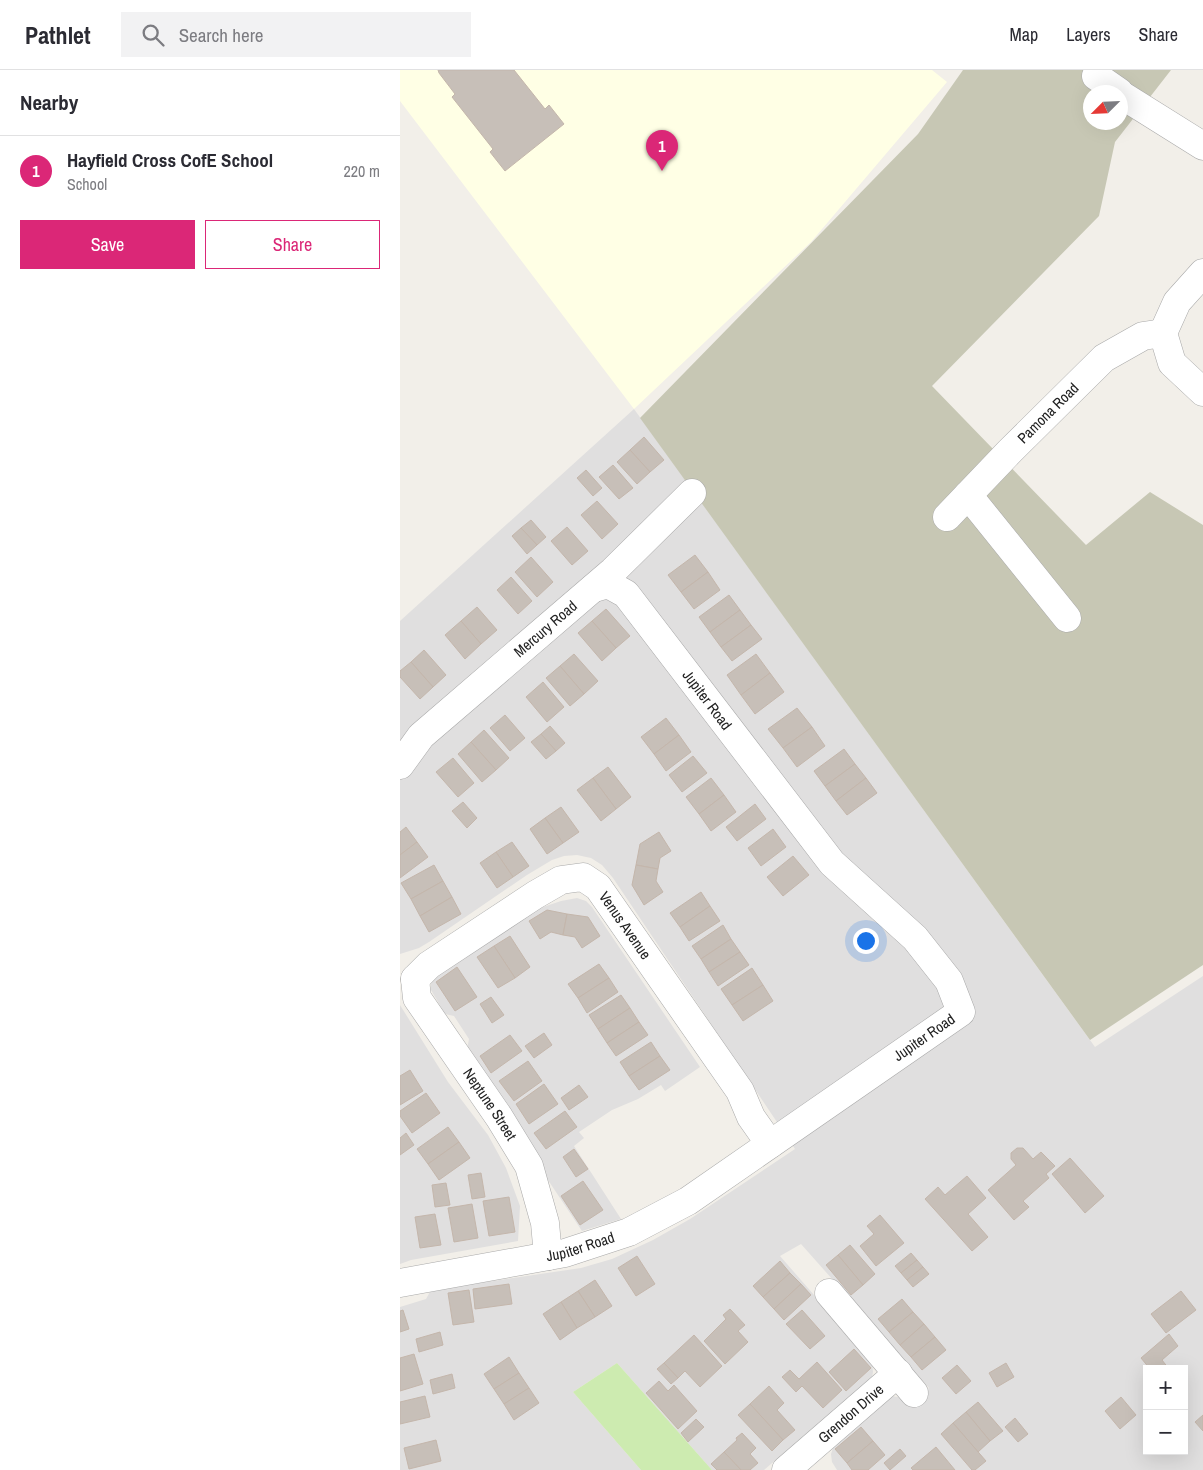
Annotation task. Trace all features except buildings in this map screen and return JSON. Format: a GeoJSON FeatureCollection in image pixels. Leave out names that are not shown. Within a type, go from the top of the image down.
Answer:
{"type":"FeatureCollection","features":[{"type":"Feature","properties":{"kind":"street"},"geometry":{"type":"LineString","coordinates":[[1096,76],[1108,85]]}},
{"type":"Feature","properties":{"kind":"street"},"geometry":{"type":"LineString","coordinates":[[1128,99],[1203,146]]}},
{"type":"Feature","properties":{"kind":"street"},"geometry":{"type":"LineString","coordinates":[[1203,273],[1177,302],[1163,333],[1172,362],[1203,392]]}},
{"type":"Feature","properties":{"kind":"street","name":"Pamona Road"},"geometry":{"type":"LineString","coordinates":[[947,516],[1104,358],[1143,336],[1163,333]]}},
{"type":"Feature","properties":{"kind":"street","name":"Mercury Road"},"geometry":{"type":"LineString","coordinates":[[400,765],[421,736],[614,571],[692,493]]}},
{"type":"Feature","properties":{"kind":"street"},"geometry":{"type":"LineString","coordinates":[[968,495],[1068,618]]}},
{"type":"Feature","properties":{"kind":"street","name":"Jupiter Road"},"geometry":{"type":"LineString","coordinates":[[400,1283],[565,1253],[630,1232],[688,1200],[961,1012],[949,981],[915,938],[832,863],[626,594],[608,584],[594,588]]}},
{"type":"Feature","properties":{"kind":"street","name":"Venus Avenue"},"geometry":{"type":"LineString","coordinates":[[408,975],[429,965],[535,895],[562,880],[583,877],[598,887],[740,1091],[752,1117],[770,1144]]}},
{"type":"Feature","properties":{"kind":"street","name":"Neptune Street"},"geometry":{"type":"LineString","coordinates":[[408,975],[417,998],[499,1117],[529,1166],[545,1224],[548,1256]]}},
{"type":"Feature","properties":{"kind":"street","name":"Grendon Drive"},"geometry":{"type":"LineString","coordinates":[[803,1465],[906,1383],[829,1293]]}},
{"type":"Feature","properties":{"kind":"shaded area"},"geometry":{"type":"Polygon","coordinates":[[[400,70],[932,70],[947,82],[811,242],[634,409],[400,101],[400,70]]]}},
{"type":"Feature","properties":{"kind":"shaded area"},"geometry":{"type":"Polygon","coordinates":[[[963,70],[1171,70],[1128,125],[1128,85],[1083,85],[1083,130],[1124,130],[1115,142],[1099,216],[932,386],[1086,545],[1150,492],[1203,525],[1203,965],[1090,1040],[640,418],[918,134],[963,70]]]}},
{"type":"Feature","properties":{"kind":"shaded area"},"geometry":{"type":"Polygon","coordinates":[[[634,409],[1095,1047],[1203,976],[1203,1470],[837,1470],[832,1462],[831,1454],[834,1445],[891,1396],[905,1398],[909,1403],[929,1388],[801,1244],[780,1256],[869,1358],[873,1372],[872,1377],[764,1470],[712,1470],[617,1363],[573,1392],[641,1470],[400,1470],[400,1307],[426,1299],[431,1290],[581,1268],[612,1259],[653,1240],[690,1219],[795,1149],[613,878],[602,865],[591,858],[577,855],[564,856],[552,860],[429,942],[419,948],[400,954],[400,621],[634,409]]]}},
{"type":"Feature","properties":{"kind":"shaded area"},"geometry":{"type":"Polygon","coordinates":[[[577,898],[586,901],[592,907],[700,1067],[665,1091],[661,1085],[638,1099],[612,1110],[579,1132],[584,1138],[574,1146],[621,1219],[582,1231],[546,1177],[523,1130],[467,1050],[469,1039],[454,1016],[445,1014],[431,990],[431,984],[435,978],[540,908],[577,898]]]}},
{"type":"Feature","properties":{"kind":"shaded area"},"geometry":{"type":"Polygon","coordinates":[[[400,1005],[448,1082],[488,1135],[506,1168],[520,1206],[518,1241],[411,1260],[400,1264],[400,1005]]]}},
{"type":"Feature","properties":{"kind":"green space"},"geometry":{"type":"Polygon","coordinates":[[[617,1363],[712,1470],[641,1470],[573,1392],[617,1363]]]}},
{"type":"Feature","properties":{"kind":"place","name":"Hayfield Cross CofE School"},"geometry":{"type":"Point","coordinates":[662,171]}}]}
